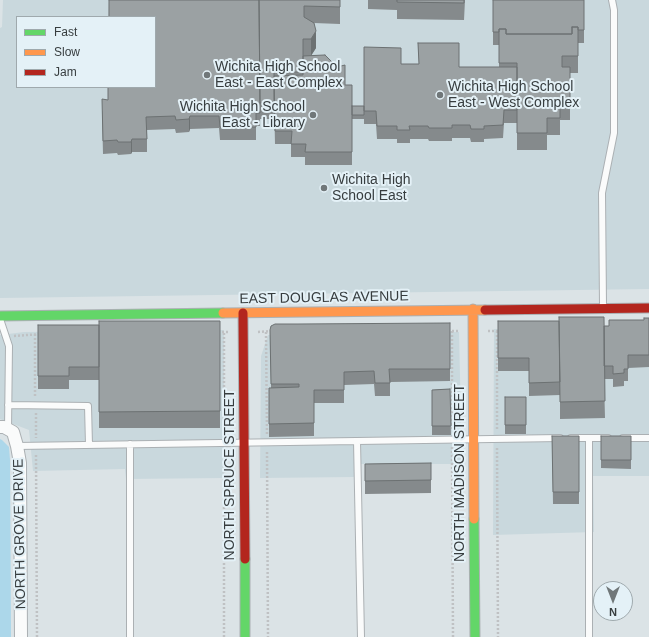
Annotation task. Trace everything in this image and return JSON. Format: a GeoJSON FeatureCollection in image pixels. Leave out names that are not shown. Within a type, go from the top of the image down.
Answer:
{"type":"FeatureCollection","features":[{"type":"Feature","properties":{"kind":"street","name":"EAST DOUGLAS AVENUE"},"geometry":{"type":"LineString","coordinates":[[0,317],[473,309],[649,308]]}},
{"type":"Feature","properties":{"kind":"street","name":"NORTH MADISON STREET"},"geometry":{"type":"LineString","coordinates":[[473,309],[475,637]]}},
{"type":"Feature","properties":{"kind":"street","name":"NORTH SPRUCE STREET"},"geometry":{"type":"LineString","coordinates":[[243,313],[245,637]]}},
{"type":"Feature","properties":{"kind":"street","name":"NORTH GROVE DRIVE"},"geometry":{"type":"LineString","coordinates":[[7,430],[18,446],[20,463],[21,637]]}},
{"type":"Feature","properties":{"kind":"lane"},"geometry":{"type":"LineString","coordinates":[[603,308],[602,193],[614,133],[614,10],[612,0]]}},
{"type":"Feature","properties":{"kind":"lane"},"geometry":{"type":"LineString","coordinates":[[0,317],[9,346],[7,430]]}},
{"type":"Feature","properties":{"kind":"lane"},"geometry":{"type":"LineString","coordinates":[[8,405],[88,406],[89,445]]}},
{"type":"Feature","properties":{"kind":"lane"},"geometry":{"type":"LineString","coordinates":[[589,438],[589,637]]}},
{"type":"Feature","properties":{"kind":"lane"},"geometry":{"type":"LineString","coordinates":[[18,446],[611,438]]}},
{"type":"Feature","properties":{"kind":"lane"},"geometry":{"type":"LineString","coordinates":[[619,438],[649,438]]}},
{"type":"Feature","properties":{"kind":"lane"},"geometry":{"type":"LineString","coordinates":[[357,441],[361,637]]}},
{"type":"Feature","properties":{"kind":"lane"},"geometry":{"type":"LineString","coordinates":[[130,444],[130,637]]}},
{"type":"Feature","properties":{"kind":"path"},"geometry":{"type":"LineString","coordinates":[[216,332],[274,331]]}},
{"type":"Feature","properties":{"kind":"path"},"geometry":{"type":"LineString","coordinates":[[444,331],[504,331]]}},
{"type":"Feature","properties":{"kind":"path"},"geometry":{"type":"LineString","coordinates":[[452,331],[453,637]]}},
{"type":"Feature","properties":{"kind":"path"},"geometry":{"type":"LineString","coordinates":[[497,331],[498,637]]}},
{"type":"Feature","properties":{"kind":"path"},"geometry":{"type":"LineString","coordinates":[[224,332],[224,637]]}},
{"type":"Feature","properties":{"kind":"path"},"geometry":{"type":"LineString","coordinates":[[266,332],[268,637]]}},
{"type":"Feature","properties":{"kind":"path"},"geometry":{"type":"LineString","coordinates":[[7,337],[18,334],[43,334]]}},
{"type":"Feature","properties":{"kind":"path"},"geometry":{"type":"LineString","coordinates":[[35,334],[37,637]]}},
{"type":"Feature","properties":{"kind":"shaded area","name":"Wichita High School East"},"geometry":{"type":"Polygon","coordinates":[[[3,0],[649,0],[649,289],[0,298],[0,28],[2,27],[3,0]]]}},
{"type":"Feature","properties":{"kind":"shaded area"},"geometry":{"type":"Polygon","coordinates":[[[649,327],[649,476],[593,476],[594,532],[493,535],[494,329],[649,327]]]}},
{"type":"Feature","properties":{"kind":"shaded area"},"geometry":{"type":"Polygon","coordinates":[[[224,330],[224,478],[126,479],[125,469],[33,471],[29,430],[0,419],[0,335],[24,332],[224,330]]]}},
{"type":"Feature","properties":{"kind":"shaded area"},"geometry":{"type":"Polygon","coordinates":[[[459,332],[462,464],[358,464],[354,477],[260,478],[261,356],[268,335],[459,332]]]}},
{"type":"Feature","properties":{"kind":"shaded area"},"geometry":{"type":"Polygon","coordinates":[[[0,439],[9,447],[10,460],[11,637],[0,637],[0,439]]]}},
{"type":"Feature","properties":{"kind":"building","name":"Wichita High School East - East Complex"},"geometry":{"type":"Polygon","coordinates":[[[109,0],[259,0],[260,113],[256,113],[256,127],[220,127],[219,116],[190,116],[189,119],[176,120],[175,116],[146,117],[147,139],[132,139],[131,142],[118,142],[117,140],[103,141],[102,99],[108,100],[108,88],[156,88],[156,16],[109,16],[109,0]]]}},
{"type":"Feature","properties":{"kind":"building"},"geometry":{"type":"Polygon","coordinates":[[[259,0],[340,0],[340,7],[304,6],[304,17],[314,23],[316,31],[311,39],[303,39],[303,72],[274,72],[274,102],[260,103],[259,0]]]}},
{"type":"Feature","properties":{"kind":"building"},"geometry":{"type":"Polygon","coordinates":[[[397,0],[464,0],[464,3],[397,2],[397,0]]]}},
{"type":"Feature","properties":{"kind":"building"},"geometry":{"type":"Polygon","coordinates":[[[493,0],[584,0],[584,30],[578,30],[578,27],[572,27],[572,34],[506,34],[506,29],[499,29],[499,32],[493,32],[493,0]]]}},
{"type":"Feature","properties":{"kind":"building"},"geometry":{"type":"Polygon","coordinates":[[[572,27],[578,27],[578,56],[562,56],[562,67],[570,67],[570,103],[560,103],[560,118],[547,118],[547,133],[517,133],[517,63],[499,63],[499,29],[506,29],[506,34],[572,34],[572,27]]]}},
{"type":"Feature","properties":{"kind":"building","name":"Wichita High School East - West Complex"},"geometry":{"type":"Polygon","coordinates":[[[418,43],[459,43],[459,67],[517,67],[517,110],[504,110],[503,125],[484,126],[484,129],[471,129],[470,125],[452,125],[452,128],[409,126],[410,130],[397,130],[397,126],[377,126],[376,111],[364,111],[364,47],[401,48],[401,64],[419,64],[418,43]]]}},
{"type":"Feature","properties":{"kind":"building","name":"Wichita High School East - Library"},"geometry":{"type":"Polygon","coordinates":[[[325,55],[337,67],[345,65],[345,85],[352,85],[352,152],[305,152],[306,144],[291,144],[292,131],[275,131],[274,76],[303,75],[303,56],[325,55]]]}},
{"type":"Feature","properties":{"kind":"building"},"geometry":{"type":"Polygon","coordinates":[[[352,106],[364,106],[364,115],[352,115],[352,106]]]}},
{"type":"Feature","properties":{"kind":"building"},"geometry":{"type":"Polygon","coordinates":[[[559,317],[604,317],[605,401],[560,402],[559,317]]]}},
{"type":"Feature","properties":{"kind":"building"},"geometry":{"type":"Polygon","coordinates":[[[644,318],[649,318],[649,355],[628,355],[628,369],[624,369],[624,373],[613,374],[613,366],[604,366],[604,326],[609,326],[609,320],[644,320],[644,318]]]}},
{"type":"Feature","properties":{"kind":"building"},"geometry":{"type":"Polygon","coordinates":[[[99,321],[220,321],[220,411],[99,412],[99,321]]]}},
{"type":"Feature","properties":{"kind":"building"},"geometry":{"type":"Polygon","coordinates":[[[498,321],[559,321],[560,382],[529,383],[529,358],[498,358],[498,321]]]}},
{"type":"Feature","properties":{"kind":"building"},"geometry":{"type":"Polygon","coordinates":[[[450,323],[450,369],[389,369],[390,383],[375,383],[374,371],[344,372],[344,390],[314,390],[314,423],[269,424],[269,388],[299,387],[299,384],[271,384],[271,326],[275,324],[450,323]]]}},
{"type":"Feature","properties":{"kind":"building"},"geometry":{"type":"Polygon","coordinates":[[[38,325],[99,325],[99,367],[69,367],[69,376],[38,376],[38,325]]]}},
{"type":"Feature","properties":{"kind":"building"},"geometry":{"type":"Polygon","coordinates":[[[450,389],[451,426],[432,426],[432,390],[450,389]]]}},
{"type":"Feature","properties":{"kind":"building"},"geometry":{"type":"Polygon","coordinates":[[[505,397],[526,397],[526,425],[505,425],[505,397]]]}},
{"type":"Feature","properties":{"kind":"building"},"geometry":{"type":"Polygon","coordinates":[[[552,436],[579,436],[579,492],[553,492],[552,436]]]}},
{"type":"Feature","properties":{"kind":"building"},"geometry":{"type":"Polygon","coordinates":[[[601,436],[631,436],[631,460],[601,460],[601,436]]]}},
{"type":"Feature","properties":{"kind":"building"},"geometry":{"type":"Polygon","coordinates":[[[431,463],[431,480],[365,481],[365,464],[431,463]]]}},
{"type":"Feature","properties":{"kind":"traffic: fast"},"geometry":{"type":"LineString","coordinates":[[0,316],[223,313]]}},
{"type":"Feature","properties":{"kind":"traffic: fast"},"geometry":{"type":"LineString","coordinates":[[474,519],[475,637]]}},
{"type":"Feature","properties":{"kind":"traffic: fast"},"geometry":{"type":"LineString","coordinates":[[245,559],[245,637]]}},
{"type":"Feature","properties":{"kind":"traffic: slow"},"geometry":{"type":"LineString","coordinates":[[473,309],[474,519]]}},
{"type":"Feature","properties":{"kind":"traffic: slow"},"geometry":{"type":"LineString","coordinates":[[223,313],[485,310]]}},
{"type":"Feature","properties":{"kind":"traffic: jam"},"geometry":{"type":"LineString","coordinates":[[485,310],[649,308]]}},
{"type":"Feature","properties":{"kind":"traffic: jam"},"geometry":{"type":"LineString","coordinates":[[243,313],[245,559]]}},
{"type":"Feature","properties":{"kind":"place","name":"Wichita High School East - East Complex"},"geometry":{"type":"Point","coordinates":[207,75]}},
{"type":"Feature","properties":{"kind":"place","name":"Wichita High School East - West Complex"},"geometry":{"type":"Point","coordinates":[440,95]}},
{"type":"Feature","properties":{"kind":"place","name":"Wichita High School East - Library"},"geometry":{"type":"Point","coordinates":[313,115]}},
{"type":"Feature","properties":{"kind":"place","name":"Wichita High School East"},"geometry":{"type":"Point","coordinates":[324,188]}}]}
